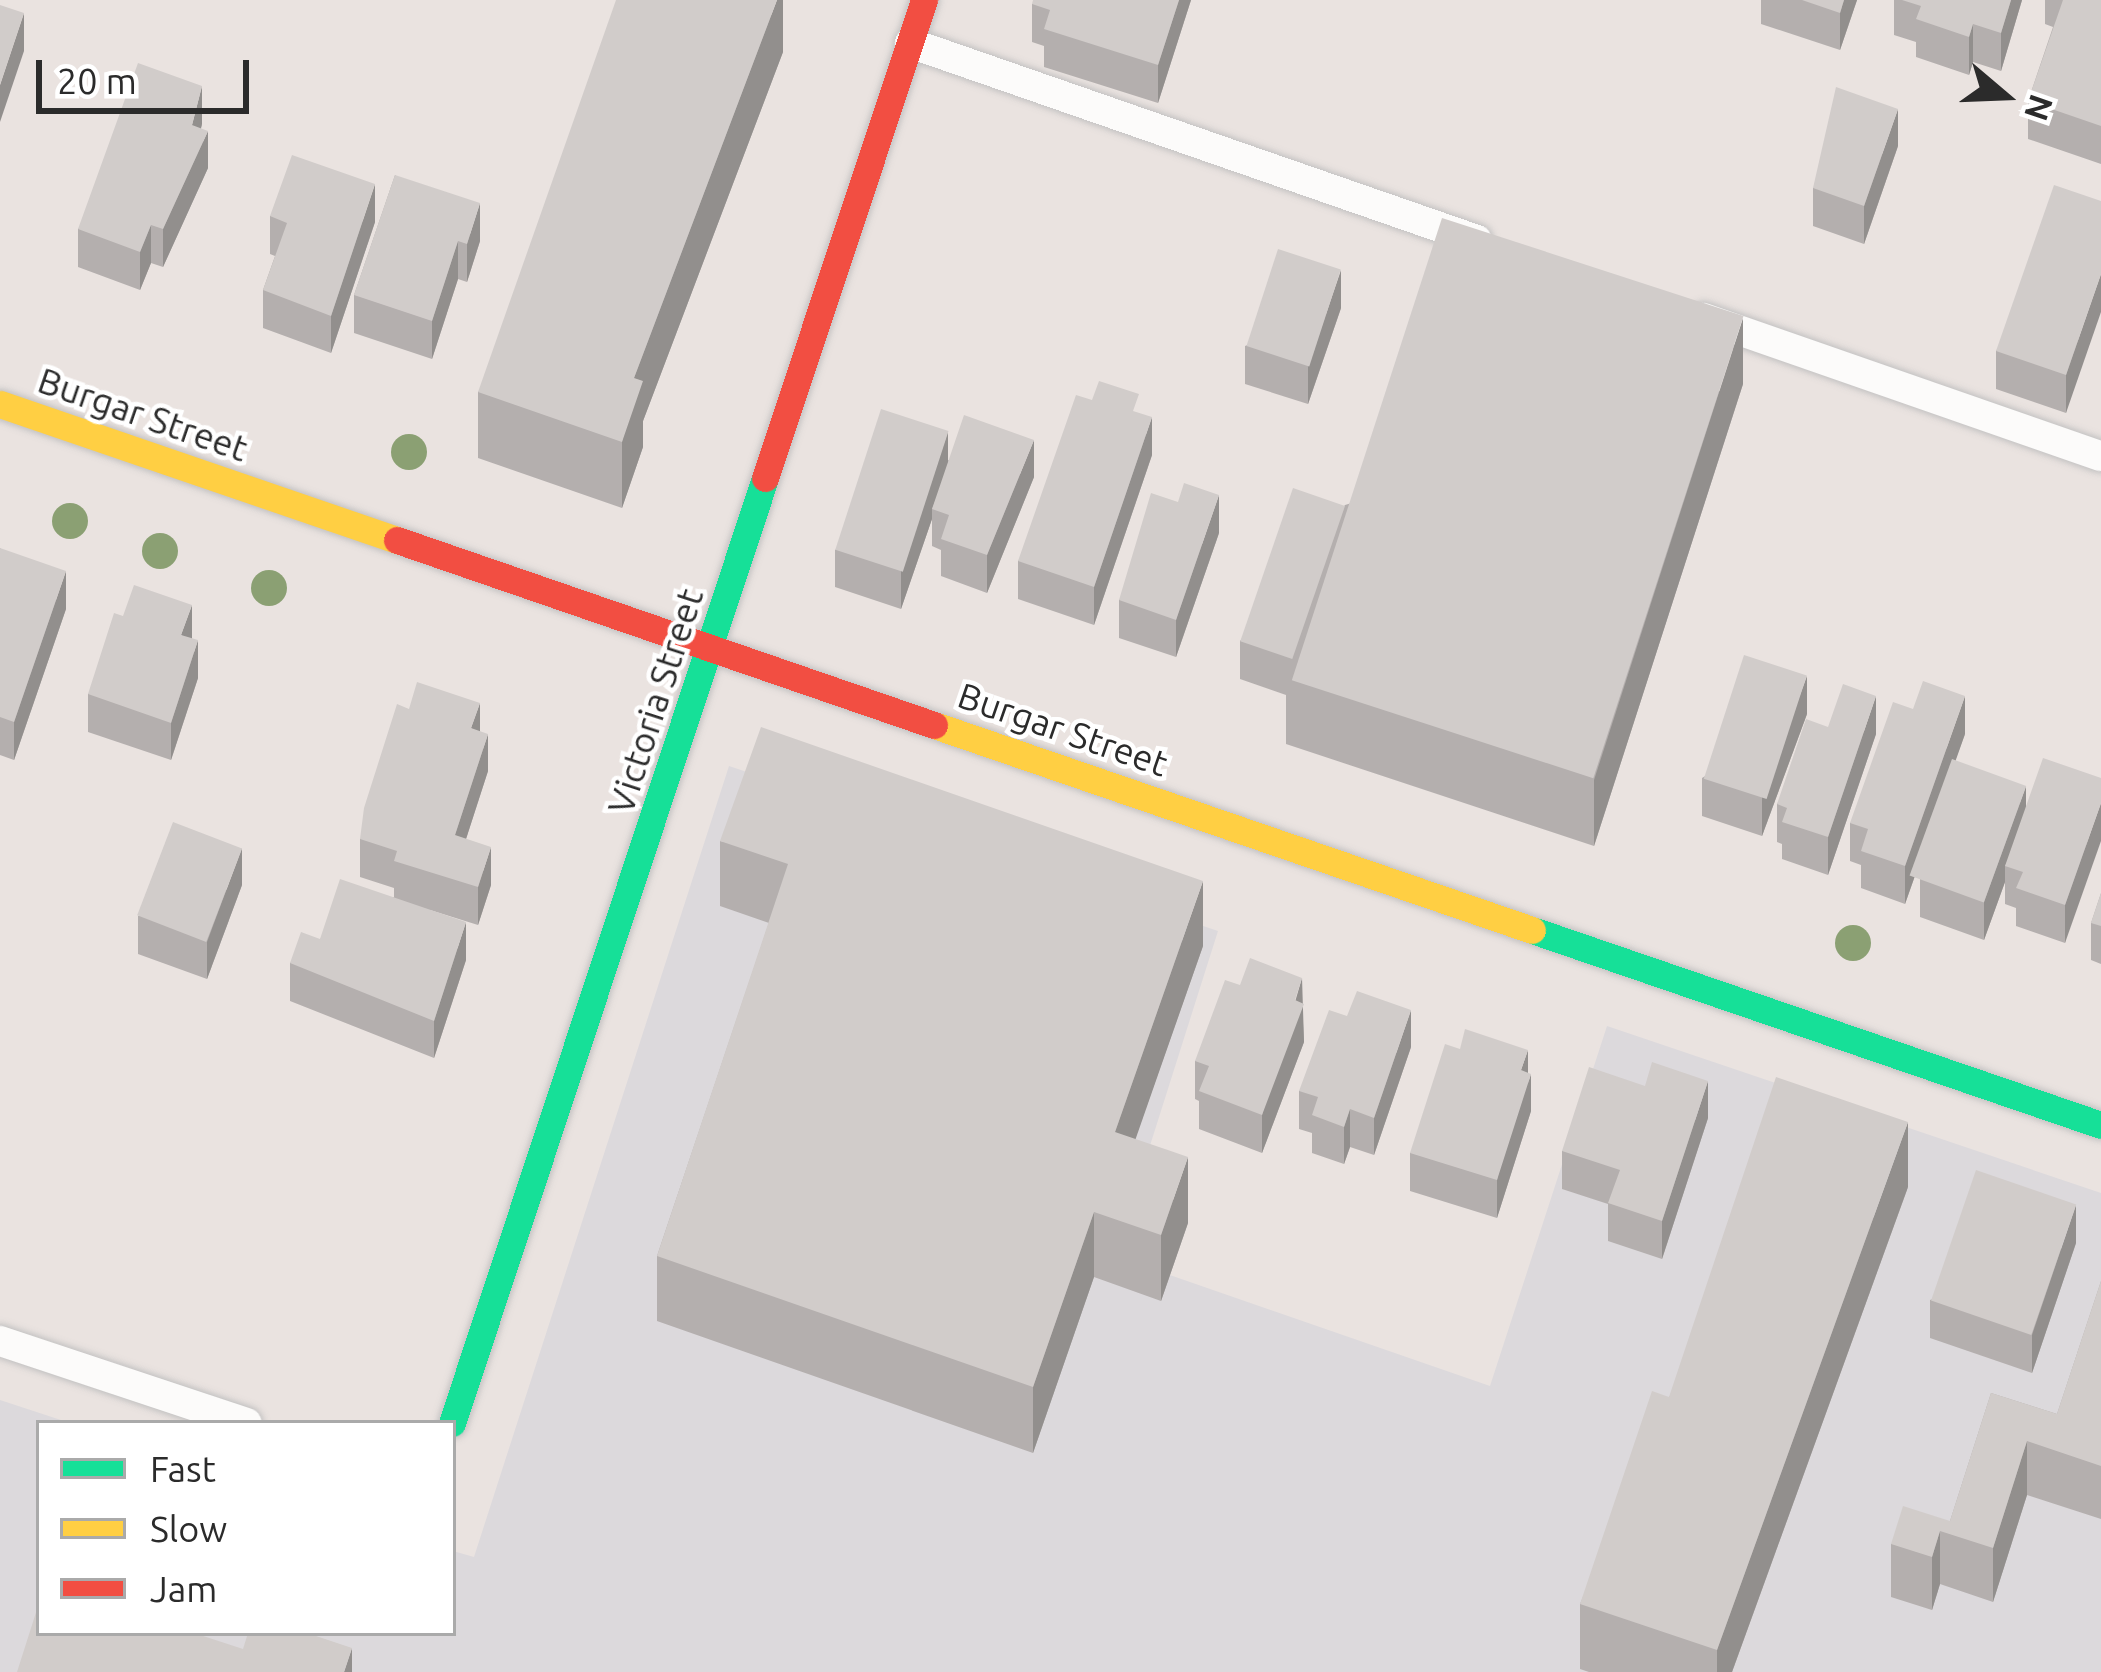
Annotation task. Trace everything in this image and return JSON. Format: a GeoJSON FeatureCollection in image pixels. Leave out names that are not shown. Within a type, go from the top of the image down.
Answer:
{"type":"FeatureCollection","features":[{"type":"Feature","properties":{"kind":"street","name":"Victoria Street"},"geometry":{"type":"LineString","coordinates":[[453,1420],[924,0]]}},
{"type":"Feature","properties":{"kind":"street","name":"Burgar Street"},"geometry":{"type":"LineString","coordinates":[[0,404],[2101,1125]]}},
{"type":"Feature","properties":{"kind":"lane"},"geometry":{"type":"LineString","coordinates":[[910,43],[1517,254]]}},
{"type":"Feature","properties":{"kind":"lane"},"geometry":{"type":"LineString","coordinates":[[1674,308],[2101,456]]}},
{"type":"Feature","properties":{"kind":"lane"},"geometry":{"type":"LineString","coordinates":[[0,1341],[238,1420]]}},
{"type":"Feature","properties":{"kind":"shaded area"},"geometry":{"type":"Polygon","coordinates":[[[729,766],[1218,931],[1115,1256],[1490,1386],[1607,1026],[2101,1193],[2101,1672],[0,1672],[0,1400],[61,1420],[36,1420],[36,1636],[456,1636],[456,1552],[474,1557],[729,766]]]}},
{"type":"Feature","properties":{"kind":"building"},"geometry":{"type":"Polygon","coordinates":[[[616,0],[777,0],[634,378],[643,381],[622,442],[478,392],[616,0]]]}},
{"type":"Feature","properties":{"kind":"building"},"geometry":{"type":"Polygon","coordinates":[[[1033,0],[1179,0],[1158,65],[1044,29],[1050,10],[1032,4],[1033,0]]]}},
{"type":"Feature","properties":{"kind":"building"},"geometry":{"type":"Polygon","coordinates":[[[1802,0],[1844,0],[1840,13],[1802,0]]]}},
{"type":"Feature","properties":{"kind":"building"},"geometry":{"type":"Polygon","coordinates":[[[1902,0],[2011,0],[2001,33],[1973,24],[1969,37],[1916,19],[1921,6],[1902,0]]]}},
{"type":"Feature","properties":{"kind":"building"},"geometry":{"type":"Polygon","coordinates":[[[2063,0],[2101,0],[2101,126],[2028,101],[2063,0]]]}},
{"type":"Feature","properties":{"kind":"building"},"geometry":{"type":"Polygon","coordinates":[[[0,5],[24,13],[0,85],[0,5]]]}},
{"type":"Feature","properties":{"kind":"building"},"geometry":{"type":"Polygon","coordinates":[[[138,63],[202,86],[192,125],[208,131],[163,229],[151,225],[140,252],[78,229],[138,63]]]}},
{"type":"Feature","properties":{"kind":"building"},"geometry":{"type":"Polygon","coordinates":[[[1836,87],[1898,109],[1864,206],[1813,188],[1836,87]]]}},
{"type":"Feature","properties":{"kind":"building"},"geometry":{"type":"Polygon","coordinates":[[[292,155],[375,184],[331,316],[263,290],[287,223],[270,216],[292,155]]]}},
{"type":"Feature","properties":{"kind":"building"},"geometry":{"type":"Polygon","coordinates":[[[395,175],[480,203],[467,244],[458,241],[432,321],[354,295],[395,175]]]}},
{"type":"Feature","properties":{"kind":"building"},"geometry":{"type":"Polygon","coordinates":[[[2054,185],[2101,201],[2101,274],[2066,375],[1996,351],[2054,185]]]}},
{"type":"Feature","properties":{"kind":"building"},"geometry":{"type":"Polygon","coordinates":[[[1442,218],[1743,316],[1593,778],[1292,680],[1442,218]]]}},
{"type":"Feature","properties":{"kind":"building"},"geometry":{"type":"Polygon","coordinates":[[[1278,249],[1341,269],[1309,366],[1246,346],[1278,249]]]}},
{"type":"Feature","properties":{"kind":"building"},"geometry":{"type":"Polygon","coordinates":[[[1099,381],[1139,394],[1133,411],[1152,417],[1094,587],[1018,561],[1076,395],[1092,400],[1099,381]]]}},
{"type":"Feature","properties":{"kind":"building"},"geometry":{"type":"Polygon","coordinates":[[[881,409],[949,431],[903,572],[835,550],[881,409]]]}},
{"type":"Feature","properties":{"kind":"building"},"geometry":{"type":"Polygon","coordinates":[[[964,415],[1034,440],[987,555],[941,539],[949,515],[932,509],[964,415]]]}},
{"type":"Feature","properties":{"kind":"building"},"geometry":{"type":"Polygon","coordinates":[[[1184,483],[1219,495],[1176,620],[1119,600],[1151,493],[1178,502],[1184,483]]]}},
{"type":"Feature","properties":{"kind":"building"},"geometry":{"type":"Polygon","coordinates":[[[1293,488],[1345,506],[1292,659],[1240,641],[1293,488]]]}},
{"type":"Feature","properties":{"kind":"building"},"geometry":{"type":"Polygon","coordinates":[[[0,548],[66,571],[14,722],[0,717],[0,548]]]}},
{"type":"Feature","properties":{"kind":"building"},"geometry":{"type":"Polygon","coordinates":[[[134,585],[192,605],[181,635],[198,640],[171,723],[88,694],[114,613],[123,616],[134,585]]]}},
{"type":"Feature","properties":{"kind":"building"},"geometry":{"type":"Polygon","coordinates":[[[1744,655],[1807,675],[1767,799],[1704,779],[1744,655]]]}},
{"type":"Feature","properties":{"kind":"building"},"geometry":{"type":"Polygon","coordinates":[[[1923,681],[1965,696],[1905,866],[1861,851],[1868,829],[1850,823],[1893,702],[1913,709],[1923,681]]]}},
{"type":"Feature","properties":{"kind":"building"},"geometry":{"type":"Polygon","coordinates":[[[417,682],[480,703],[471,728],[488,734],[455,835],[491,847],[478,887],[394,861],[397,851],[360,839],[364,808],[397,704],[409,709],[417,682]]]}},
{"type":"Feature","properties":{"kind":"building"},"geometry":{"type":"Polygon","coordinates":[[[1843,684],[1876,696],[1828,837],[1782,822],[1787,808],[1777,804],[1806,719],[1828,727],[1843,684]]]}},
{"type":"Feature","properties":{"kind":"building"},"geometry":{"type":"Polygon","coordinates":[[[761,727],[1203,881],[1115,1132],[1188,1157],[1161,1235],[1094,1212],[1033,1387],[657,1256],[788,864],[720,841],[761,727]]]}},
{"type":"Feature","properties":{"kind":"building"},"geometry":{"type":"Polygon","coordinates":[[[2043,758],[2101,778],[2101,803],[2065,905],[2016,888],[2023,872],[2005,866],[2043,758]]]}},
{"type":"Feature","properties":{"kind":"building"},"geometry":{"type":"Polygon","coordinates":[[[1952,759],[2026,786],[1984,903],[1910,876],[1952,759]]]}},
{"type":"Feature","properties":{"kind":"building"},"geometry":{"type":"Polygon","coordinates":[[[173,822],[242,849],[206,942],[137,915],[173,822]]]}},
{"type":"Feature","properties":{"kind":"building"},"geometry":{"type":"Polygon","coordinates":[[[340,879],[466,922],[434,1021],[290,963],[301,932],[320,939],[340,879]]]}},
{"type":"Feature","properties":{"kind":"building"},"geometry":{"type":"Polygon","coordinates":[[[2101,893],[2101,926],[2091,923],[2101,893]]]}},
{"type":"Feature","properties":{"kind":"building"},"geometry":{"type":"Polygon","coordinates":[[[1250,958],[1302,978],[1295,1000],[1304,1004],[1262,1115],[1199,1091],[1209,1066],[1195,1061],[1225,980],[1240,985],[1250,958]]]}},
{"type":"Feature","properties":{"kind":"building"},"geometry":{"type":"Polygon","coordinates":[[[1357,991],[1411,1010],[1374,1118],[1350,1109],[1344,1127],[1312,1115],[1318,1097],[1299,1091],[1329,1010],[1347,1016],[1357,991]]]}},
{"type":"Feature","properties":{"kind":"building"},"geometry":{"type":"Polygon","coordinates":[[[1465,1029],[1528,1050],[1521,1070],[1531,1074],[1497,1180],[1410,1153],[1445,1044],[1460,1049],[1465,1029]]]}},
{"type":"Feature","properties":{"kind":"building"},"geometry":{"type":"Polygon","coordinates":[[[1652,1062],[1708,1081],[1662,1221],[1608,1203],[1620,1170],[1562,1151],[1589,1067],[1645,1086],[1652,1062]]]}},
{"type":"Feature","properties":{"kind":"building"},"geometry":{"type":"Polygon","coordinates":[[[1776,1077],[1908,1122],[1717,1650],[1580,1604],[1652,1391],[1669,1397],[1776,1077]]]}},
{"type":"Feature","properties":{"kind":"building"},"geometry":{"type":"Polygon","coordinates":[[[1976,1170],[2076,1205],[2031,1335],[1931,1300],[1976,1170]]]}},
{"type":"Feature","properties":{"kind":"building"},"geometry":{"type":"Polygon","coordinates":[[[2101,1281],[2101,1466],[2027,1441],[1993,1548],[1940,1531],[1932,1557],[1891,1544],[1903,1506],[1950,1521],[1991,1393],[2057,1414],[2101,1281]]]}},
{"type":"Feature","properties":{"kind":"building"},"geometry":{"type":"Polygon","coordinates":[[[36,1612],[36,1636],[203,1636],[243,1649],[247,1636],[316,1636],[352,1648],[344,1672],[17,1672],[36,1612]]]}},
{"type":"Feature","properties":{"kind":"traffic: fast"},"geometry":{"type":"LineString","coordinates":[[453,1420],[765,478]]}},
{"type":"Feature","properties":{"kind":"traffic: fast"},"geometry":{"type":"LineString","coordinates":[[1532,930],[2101,1125]]}},
{"type":"Feature","properties":{"kind":"traffic: slow"},"geometry":{"type":"LineString","coordinates":[[0,404],[397,540]]}},
{"type":"Feature","properties":{"kind":"traffic: slow"},"geometry":{"type":"LineString","coordinates":[[934,725],[1532,930]]}},
{"type":"Feature","properties":{"kind":"traffic: jam"},"geometry":{"type":"LineString","coordinates":[[765,478],[924,0]]}},
{"type":"Feature","properties":{"kind":"traffic: jam"},"geometry":{"type":"LineString","coordinates":[[397,540],[934,725]]}}]}
